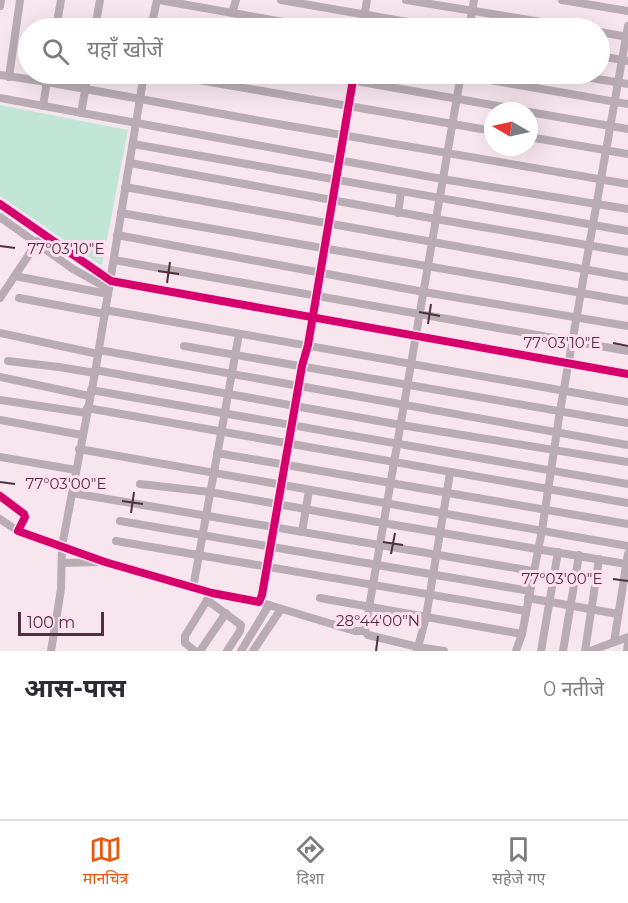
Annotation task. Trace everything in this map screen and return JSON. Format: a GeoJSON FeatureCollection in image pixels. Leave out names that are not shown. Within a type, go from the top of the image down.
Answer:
{"type":"FeatureCollection","features":[{"type":"Feature","properties":{"kind":"street"},"geometry":{"type":"LineString","coordinates":[[0,6],[1,0]]}},
{"type":"Feature","properties":{"kind":"street"},"geometry":{"type":"LineString","coordinates":[[4,76],[20,0]]}},
{"type":"Feature","properties":{"kind":"street"},"geometry":{"type":"LineString","coordinates":[[58,18],[61,0]]}},
{"type":"Feature","properties":{"kind":"street"},"geometry":{"type":"LineString","coordinates":[[97,18],[100,0]]}},
{"type":"Feature","properties":{"kind":"street"},"geometry":{"type":"LineString","coordinates":[[154,18],[158,0],[261,18]]}},
{"type":"Feature","properties":{"kind":"street"},"geometry":{"type":"LineString","coordinates":[[232,13],[236,0]]}},
{"type":"Feature","properties":{"kind":"street"},"geometry":{"type":"LineString","coordinates":[[281,0],[377,18]]}},
{"type":"Feature","properties":{"kind":"street"},"geometry":{"type":"LineString","coordinates":[[364,16],[366,0]]}},
{"type":"Feature","properties":{"kind":"street"},"geometry":{"type":"LineString","coordinates":[[406,0],[520,18]]}},
{"type":"Feature","properties":{"kind":"street"},"geometry":{"type":"LineString","coordinates":[[471,18],[474,0]]}},
{"type":"Feature","properties":{"kind":"street"},"geometry":{"type":"LineString","coordinates":[[562,0],[628,11]]}},
{"type":"Feature","properties":{"kind":"street"},"geometry":{"type":"LineString","coordinates":[[516,651],[522,634],[542,530],[543,510],[609,126],[617,82],[624,60],[628,26]]}},
{"type":"Feature","properties":{"kind":"street"},"geometry":{"type":"LineString","coordinates":[[610,34],[627,37]]}},
{"type":"Feature","properties":{"kind":"street"},"geometry":{"type":"LineString","coordinates":[[610,81],[628,84]]}},
{"type":"Feature","properties":{"kind":"street"},"geometry":{"type":"LineString","coordinates":[[43,106],[47,84]]}},
{"type":"Feature","properties":{"kind":"street"},"geometry":{"type":"LineString","coordinates":[[68,84],[140,99],[628,184]]}},
{"type":"Feature","properties":{"kind":"street"},"geometry":{"type":"LineString","coordinates":[[81,114],[86,84]]}},
{"type":"Feature","properties":{"kind":"street"},"geometry":{"type":"LineString","coordinates":[[51,651],[61,589],[62,546],[95,372],[142,84]]}},
{"type":"Feature","properties":{"kind":"street"},"geometry":{"type":"LineString","coordinates":[[220,84],[484,129]]}},
{"type":"Feature","properties":{"kind":"street"},"geometry":{"type":"LineString","coordinates":[[259,602],[298,385],[308,345],[352,84]]}},
{"type":"Feature","properties":{"kind":"street"},"geometry":{"type":"LineString","coordinates":[[386,84],[484,104]]}},
{"type":"Feature","properties":{"kind":"street"},"geometry":{"type":"LineString","coordinates":[[365,631],[459,84]]}},
{"type":"Feature","properties":{"kind":"street"},"geometry":{"type":"LineString","coordinates":[[516,84],[628,104]]}},
{"type":"Feature","properties":{"kind":"street"},"geometry":{"type":"LineString","coordinates":[[0,98],[442,179],[628,209]]}},
{"type":"Feature","properties":{"kind":"street"},"geometry":{"type":"LineString","coordinates":[[538,113],[628,129]]}},
{"type":"Feature","properties":{"kind":"street"},"geometry":{"type":"LineString","coordinates":[[538,139],[628,154]]}},
{"type":"Feature","properties":{"kind":"street"},"geometry":{"type":"LineString","coordinates":[[133,144],[628,231]]}},
{"type":"Feature","properties":{"kind":"street"},"geometry":{"type":"LineString","coordinates":[[130,163],[398,213],[628,252]]}},
{"type":"Feature","properties":{"kind":"street"},"geometry":{"type":"LineString","coordinates":[[125,187],[628,277]]}},
{"type":"Feature","properties":{"kind":"street"},"geometry":{"type":"LineString","coordinates":[[398,213],[401,192]]}},
{"type":"Feature","properties":{"kind":"street"},"geometry":{"type":"LineString","coordinates":[[0,204],[43,234],[109,288]]}},
{"type":"Feature","properties":{"kind":"street"},"geometry":{"type":"LineString","coordinates":[[121,213],[628,302]]}},
{"type":"Feature","properties":{"kind":"street"},"geometry":{"type":"LineString","coordinates":[[0,217],[73,269],[109,288]]}},
{"type":"Feature","properties":{"kind":"street"},"geometry":{"type":"LineString","coordinates":[[0,298],[43,234]]}},
{"type":"Feature","properties":{"kind":"street"},"geometry":{"type":"LineString","coordinates":[[117,235],[424,292],[628,326]]}},
{"type":"Feature","properties":{"kind":"street"},"geometry":{"type":"LineString","coordinates":[[114,260],[628,351]]}},
{"type":"Feature","properties":{"kind":"street"},"geometry":{"type":"LineString","coordinates":[[0,279],[109,288],[312,317],[628,374]]}},
{"type":"Feature","properties":{"kind":"street"},"geometry":{"type":"LineString","coordinates":[[19,298],[308,345],[628,402]]}},
{"type":"Feature","properties":{"kind":"street"},"geometry":{"type":"LineString","coordinates":[[0,333],[628,445]]}},
{"type":"Feature","properties":{"kind":"street"},"geometry":{"type":"LineString","coordinates":[[194,588],[239,334]]}},
{"type":"Feature","properties":{"kind":"street"},"geometry":{"type":"LineString","coordinates":[[184,346],[628,423]]}},
{"type":"Feature","properties":{"kind":"street"},"geometry":{"type":"LineString","coordinates":[[8,361],[95,372],[628,462]]}},
{"type":"Feature","properties":{"kind":"street"},"geometry":{"type":"LineString","coordinates":[[0,377],[628,484]]}},
{"type":"Feature","properties":{"kind":"street"},"geometry":{"type":"LineString","coordinates":[[0,400],[87,411],[628,503]]}},
{"type":"Feature","properties":{"kind":"street"},"geometry":{"type":"LineString","coordinates":[[0,420],[82,435]]}},
{"type":"Feature","properties":{"kind":"street"},"geometry":{"type":"LineString","coordinates":[[79,449],[628,546]]}},
{"type":"Feature","properties":{"kind":"street"},"geometry":{"type":"LineString","coordinates":[[217,453],[628,524]]}},
{"type":"Feature","properties":{"kind":"street"},"geometry":{"type":"LineString","coordinates":[[0,457],[76,470]]}},
{"type":"Feature","properties":{"kind":"street"},"geometry":{"type":"LineString","coordinates":[[418,649],[426,617],[450,473]]}},
{"type":"Feature","properties":{"kind":"street"},"geometry":{"type":"LineString","coordinates":[[140,484],[210,492],[382,524],[626,564]]}},
{"type":"Feature","properties":{"kind":"street"},"geometry":{"type":"LineString","coordinates":[[302,532],[309,490]]}},
{"type":"Feature","properties":{"kind":"street"},"geometry":{"type":"LineString","coordinates":[[72,493],[533,571]]}},
{"type":"Feature","properties":{"kind":"street"},"geometry":{"type":"LineString","coordinates":[[0,496],[24,514],[25,517],[18,531]]}},
{"type":"Feature","properties":{"kind":"street"},"geometry":{"type":"LineString","coordinates":[[0,519],[18,531],[105,562],[194,588],[210,596],[237,621],[241,628],[227,651]]}},
{"type":"Feature","properties":{"kind":"street"},"geometry":{"type":"LineString","coordinates":[[120,521],[433,574],[529,595],[550,602],[618,614]]}},
{"type":"Feature","properties":{"kind":"street"},"geometry":{"type":"LineString","coordinates":[[116,541],[526,611]]}},
{"type":"Feature","properties":{"kind":"street"},"geometry":{"type":"LineString","coordinates":[[541,651],[558,552]]}},
{"type":"Feature","properties":{"kind":"street"},"geometry":{"type":"LineString","coordinates":[[610,646],[628,554]]}},
{"type":"Feature","properties":{"kind":"street"},"geometry":{"type":"LineString","coordinates":[[563,651],[579,555]]}},
{"type":"Feature","properties":{"kind":"street"},"geometry":{"type":"LineString","coordinates":[[585,651],[599,559]]}},
{"type":"Feature","properties":{"kind":"street"},"geometry":{"type":"LineString","coordinates":[[62,562],[105,562]]}},
{"type":"Feature","properties":{"kind":"street"},"geometry":{"type":"LineString","coordinates":[[210,596],[259,602],[355,631],[365,631],[368,635],[418,649],[444,651]]}},
{"type":"Feature","properties":{"kind":"street"},"geometry":{"type":"LineString","coordinates":[[195,651],[185,643],[185,636],[210,596]]}},
{"type":"Feature","properties":{"kind":"street"},"geometry":{"type":"LineString","coordinates":[[320,598],[522,634]]}},
{"type":"Feature","properties":{"kind":"street"},"geometry":{"type":"LineString","coordinates":[[241,651],[269,605]]}},
{"type":"Feature","properties":{"kind":"street"},"geometry":{"type":"LineString","coordinates":[[253,651],[281,609]]}},
{"type":"Feature","properties":{"kind":"street"},"geometry":{"type":"LineString","coordinates":[[200,651],[226,612]]}},
{"type":"Feature","properties":{"kind":"street"},"geometry":{"type":"LineString","coordinates":[[590,651],[610,646],[628,637]]}},
{"type":"Feature","properties":{"kind":"street"},"geometry":{"type":"LineString","coordinates":[[627,651],[628,643]]}},
{"type":"Feature","properties":{"kind":"green space"},"geometry":{"type":"Polygon","coordinates":[[[0,105],[128,130],[102,266],[0,196],[0,105]]]}},
{"type":"Feature","properties":{"kind":"cycle path"},"geometry":{"type":"LineString","coordinates":[[0,496],[24,514],[25,517],[18,531],[105,562],[212,593],[259,602],[302,366],[308,345],[352,84]]}},
{"type":"Feature","properties":{"kind":"cycle path"},"geometry":{"type":"LineString","coordinates":[[0,204],[111,281],[628,374]]}}]}
